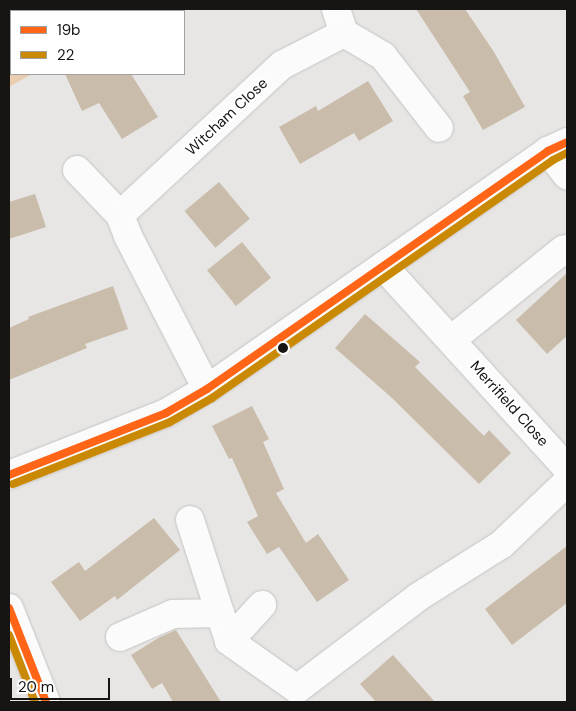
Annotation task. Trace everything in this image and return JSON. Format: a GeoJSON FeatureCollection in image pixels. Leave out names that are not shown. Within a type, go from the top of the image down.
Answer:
{"type":"FeatureCollection","features":[{"type":"Feature","properties":{"kind":"street","name":"Witcham Close"},"geometry":{"type":"LineString","coordinates":[[120,215],[282,65],[340,21],[383,56],[439,128]]}},
{"type":"Feature","properties":{"kind":"street"},"geometry":{"type":"LineString","coordinates":[[9,476],[166,412],[207,389],[382,266],[557,147],[567,175]]}},
{"type":"Feature","properties":{"kind":"street"},"geometry":{"type":"LineString","coordinates":[[77,170],[120,215],[128,236],[207,389]]}},
{"type":"Feature","properties":{"kind":"street"},"geometry":{"type":"LineString","coordinates":[[451,340],[564,249]]}},
{"type":"Feature","properties":{"kind":"street","name":"Merrifield Close"},"geometry":{"type":"LineString","coordinates":[[382,266],[567,468]]}},
{"type":"Feature","properties":{"kind":"street"},"geometry":{"type":"LineString","coordinates":[[190,520],[229,641],[298,696],[418,597],[502,544],[567,482]]}},
{"type":"Feature","properties":{"kind":"street"},"geometry":{"type":"LineString","coordinates":[[229,641],[262,605]]}},
{"type":"Feature","properties":{"kind":"street"},"geometry":{"type":"LineString","coordinates":[[9,608],[46,702]]}},
{"type":"Feature","properties":{"kind":"street"},"geometry":{"type":"LineString","coordinates":[[120,637],[173,614],[220,613]]}},
{"type":"Feature","properties":{"kind":"shaded area"},"geometry":{"type":"Polygon","coordinates":[[[9,9],[128,9],[10,10],[10,75],[30,75],[9,87],[9,9]]]}},
{"type":"Feature","properties":{"kind":"building"},"geometry":{"type":"Polygon","coordinates":[[[416,9],[465,9],[494,52],[525,107],[483,130],[463,96],[470,92],[416,9]]]}},
{"type":"Feature","properties":{"kind":"building"},"geometry":{"type":"Polygon","coordinates":[[[65,75],[132,75],[158,117],[122,139],[99,103],[82,111],[65,75]]]}},
{"type":"Feature","properties":{"kind":"building"},"geometry":{"type":"Polygon","coordinates":[[[368,81],[393,121],[359,141],[354,133],[300,164],[279,127],[316,106],[318,111],[368,81]]]}},
{"type":"Feature","properties":{"kind":"building"},"geometry":{"type":"Polygon","coordinates":[[[219,182],[250,219],[215,248],[185,211],[219,182]]]}},
{"type":"Feature","properties":{"kind":"building"},"geometry":{"type":"Polygon","coordinates":[[[35,194],[46,227],[9,239],[9,202],[35,194]]]}},
{"type":"Feature","properties":{"kind":"building"},"geometry":{"type":"Polygon","coordinates":[[[242,242],[271,278],[236,306],[207,270],[242,242]]]}},
{"type":"Feature","properties":{"kind":"building"},"geometry":{"type":"Polygon","coordinates":[[[567,273],[567,336],[547,354],[516,320],[567,273]]]}},
{"type":"Feature","properties":{"kind":"building"},"geometry":{"type":"Polygon","coordinates":[[[113,286],[128,329],[85,344],[87,348],[9,380],[9,328],[29,319],[28,317],[113,286]]]}},
{"type":"Feature","properties":{"kind":"building"},"geometry":{"type":"Polygon","coordinates":[[[365,314],[420,362],[415,367],[484,436],[489,430],[511,453],[479,484],[392,398],[335,348],[365,314]]]}},
{"type":"Feature","properties":{"kind":"building"},"geometry":{"type":"Polygon","coordinates":[[[252,406],[269,439],[263,442],[284,489],[276,493],[306,543],[318,534],[349,580],[317,602],[279,547],[267,554],[247,522],[258,516],[232,458],[229,459],[212,426],[252,406]]]}},
{"type":"Feature","properties":{"kind":"building"},"geometry":{"type":"Polygon","coordinates":[[[154,518],[180,550],[117,600],[115,596],[80,621],[51,582],[79,562],[85,571],[154,518]]]}},
{"type":"Feature","properties":{"kind":"building"},"geometry":{"type":"Polygon","coordinates":[[[567,546],[567,603],[512,645],[485,609],[567,546]]]}},
{"type":"Feature","properties":{"kind":"building"},"geometry":{"type":"Polygon","coordinates":[[[176,630],[221,702],[173,702],[162,683],[152,689],[131,655],[160,637],[176,630]]]}},
{"type":"Feature","properties":{"kind":"building"},"geometry":{"type":"Polygon","coordinates":[[[393,655],[435,702],[376,702],[360,684],[393,655]]]}},
{"type":"Feature","properties":{"kind":"transit line","name":"19b"},"geometry":{"type":"LineString","coordinates":[[9,475],[166,413],[207,389],[548,151],[567,142]]}},
{"type":"Feature","properties":{"kind":"transit line","name":"22"},"geometry":{"type":"LineString","coordinates":[[13,484],[170,422],[212,398],[553,160],[567,153]]}},
{"type":"Feature","properties":{"kind":"transit line","name":"19b"},"geometry":{"type":"LineString","coordinates":[[9,608],[46,702]]}},
{"type":"Feature","properties":{"kind":"transit line","name":"22"},"geometry":{"type":"LineString","coordinates":[[9,635],[35,702]]}}]}
